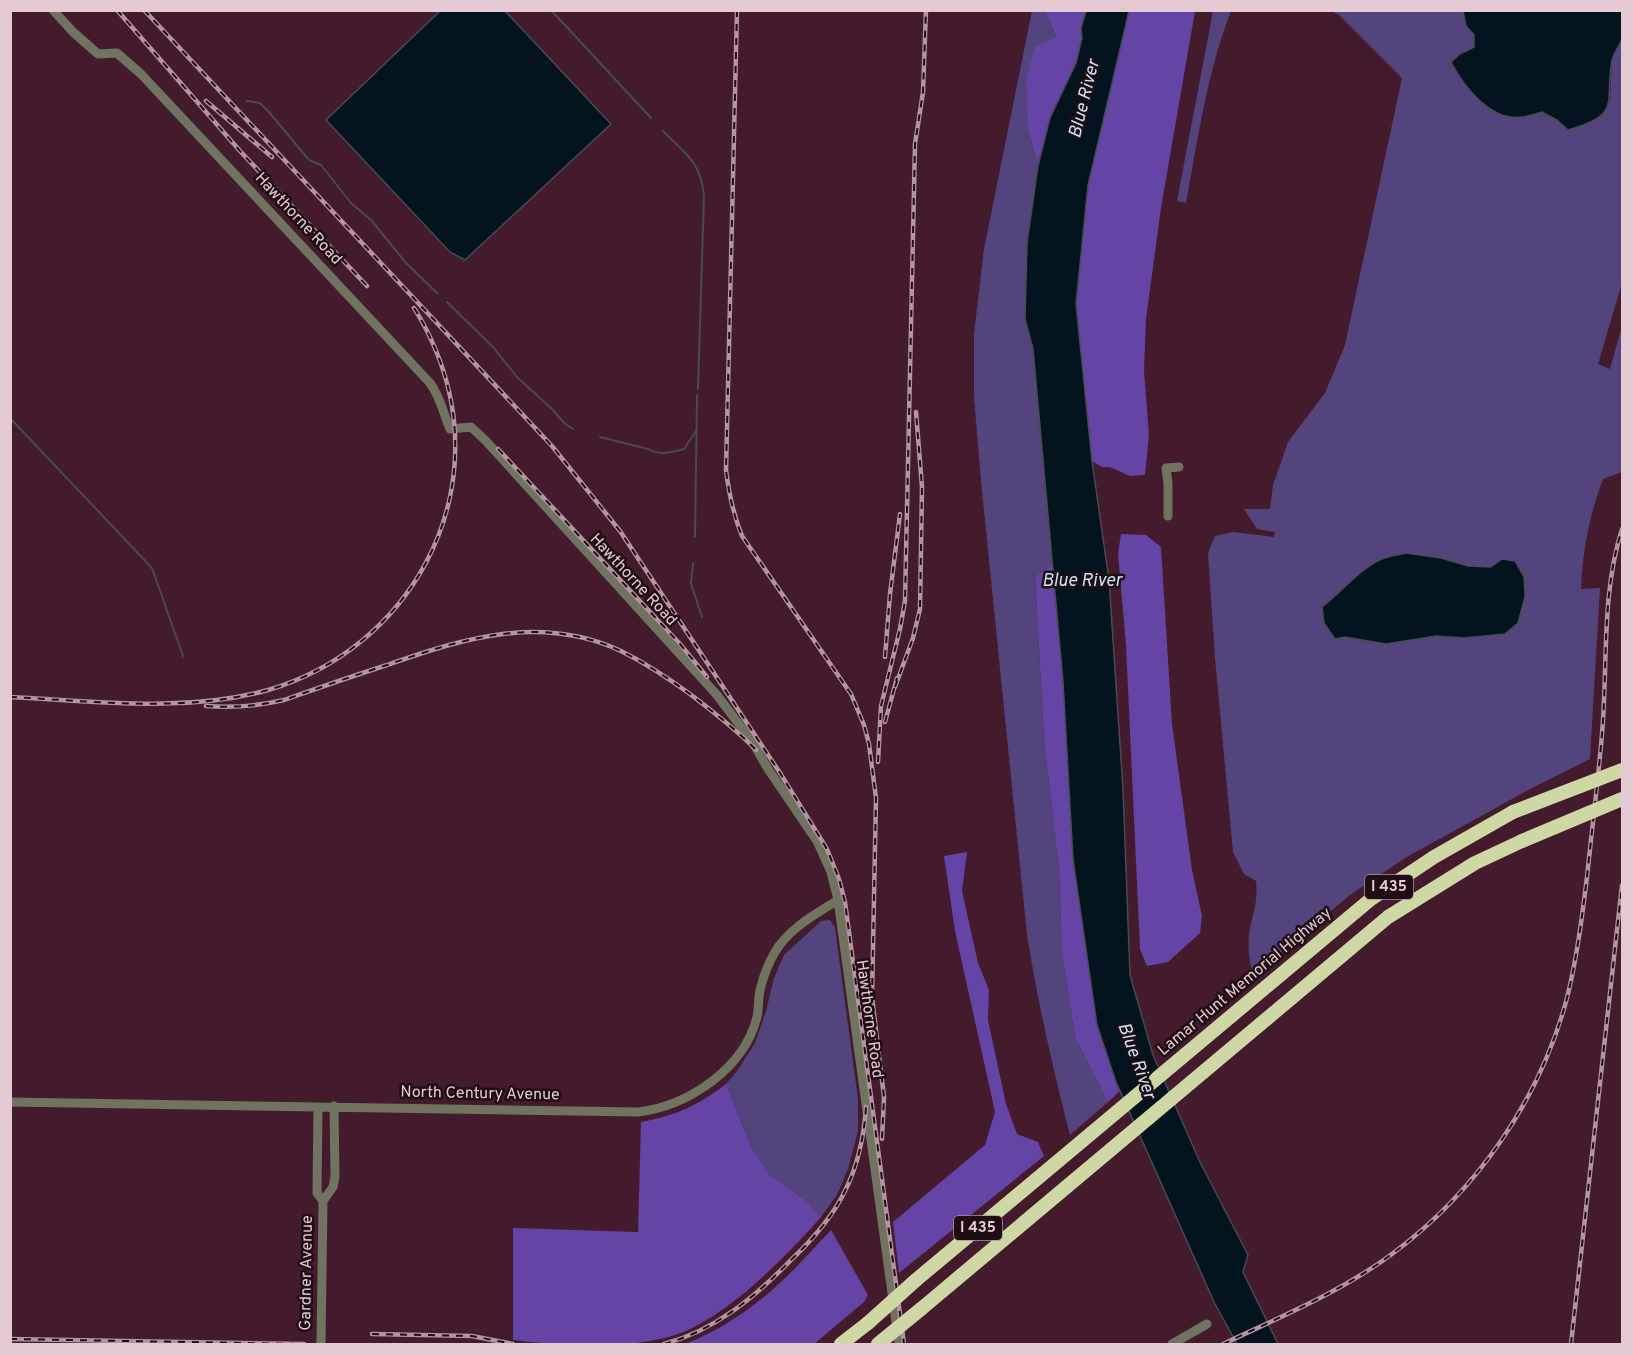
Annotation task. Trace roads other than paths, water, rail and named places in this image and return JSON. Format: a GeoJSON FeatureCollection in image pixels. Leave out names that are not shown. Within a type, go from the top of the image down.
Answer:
{"type":"FeatureCollection","features":[{"type":"Feature","properties":{"kind":"highway","name":"Lamar Hunt Memorial Highway"},"geometry":{"type":"LineString","coordinates":[[841,1344],[1275,977],[1371,899],[1434,857],[1513,812],[1623,770]]}},
{"type":"Feature","properties":{"kind":"highway","name":"I 435"},"geometry":{"type":"LineString","coordinates":[[878,1344],[1388,917],[1475,863],[1623,799]]}},
{"type":"Feature","properties":{"kind":"street","name":"Hawthorne Road"},"geometry":{"type":"LineString","coordinates":[[53,10],[98,54],[117,53],[141,74],[430,383],[440,397],[450,429],[471,427],[486,441],[701,676],[753,743],[768,770],[817,841],[831,872],[838,900],[899,1344]]}},
{"type":"Feature","properties":{"kind":"street"},"geometry":{"type":"LineString","coordinates":[[1168,516],[1166,468],[1179,467]]}},
{"type":"Feature","properties":{"kind":"street","name":"North Century Avenue"},"geometry":{"type":"LineString","coordinates":[[10,1102],[638,1112],[652,1110],[682,1100],[716,1077],[742,1048],[757,1018],[760,989],[774,954],[782,942],[819,911],[838,900]]}},
{"type":"Feature","properties":{"kind":"street","name":"Gardner Avenue"},"geometry":{"type":"LineString","coordinates":[[321,1344],[323,1201],[333,1186],[335,1177],[334,1106]]}},
{"type":"Feature","properties":{"kind":"street","name":"Gardner Avenue"},"geometry":{"type":"LineString","coordinates":[[318,1107],[317,1193],[323,1201]]}},
{"type":"Feature","properties":{"kind":"street"},"geometry":{"type":"LineString","coordinates":[[1172,1344],[1207,1324]]}},
{"type":"Feature","properties":{"kind":"water"},"geometry":{"type":"Polygon","coordinates":[[[440,11],[505,11],[611,124],[465,260],[450,252],[326,120],[440,11]]]}},
{"type":"Feature","properties":{"kind":"water","name":"Blue River"},"geometry":{"type":"Polygon","coordinates":[[[1086,11],[1129,11],[1088,185],[1076,304],[1092,461],[1109,580],[1123,789],[1130,975],[1153,1055],[1199,1160],[1248,1255],[1243,1272],[1278,1344],[1237,1344],[1214,1302],[1116,1082],[1097,1025],[1073,859],[1063,681],[1033,349],[1025,319],[1027,243],[1038,166],[1050,118],[1076,63],[1086,11]]]}},
{"type":"Feature","properties":{"kind":"water"},"geometry":{"type":"Polygon","coordinates":[[[1463,11],[1622,11],[1623,36],[1612,60],[1608,106],[1604,112],[1585,124],[1568,130],[1557,120],[1542,112],[1523,117],[1511,117],[1500,114],[1480,101],[1463,82],[1451,62],[1474,47],[1474,35],[1466,26],[1463,11]]]}},
{"type":"Feature","properties":{"kind":"water"},"geometry":{"type":"Polygon","coordinates":[[[1406,553],[1441,558],[1468,566],[1491,567],[1502,559],[1515,561],[1524,577],[1525,597],[1518,623],[1505,634],[1464,638],[1436,636],[1386,644],[1345,637],[1335,639],[1324,623],[1322,607],[1374,563],[1406,553]]]}},
{"type":"Feature","properties":{"kind":"waterway"},"geometry":{"type":"LineString","coordinates":[[551,10],[651,118]]}},
{"type":"Feature","properties":{"kind":"waterway"},"geometry":{"type":"LineString","coordinates":[[247,101],[260,103],[269,112],[309,160],[321,165],[351,203],[371,220],[406,263],[437,293]]}},
{"type":"Feature","properties":{"kind":"waterway"},"geometry":{"type":"LineString","coordinates":[[663,131],[696,166],[704,196],[698,389]]}},
{"type":"Feature","properties":{"kind":"waterway"},"geometry":{"type":"LineString","coordinates":[[447,302],[493,347],[517,377],[573,429]]}},
{"type":"Feature","properties":{"kind":"waterway"},"geometry":{"type":"LineString","coordinates":[[695,537],[697,395]]}},
{"type":"Feature","properties":{"kind":"waterway"},"geometry":{"type":"LineString","coordinates":[[10,418],[152,568],[183,656]]}},
{"type":"Feature","properties":{"kind":"waterway"},"geometry":{"type":"LineString","coordinates":[[600,437],[666,453],[684,449],[696,431]]}},
{"type":"Feature","properties":{"kind":"waterway"},"geometry":{"type":"LineString","coordinates":[[693,563],[691,584],[702,617]]}},
{"type":"Feature","properties":{"kind":"railway"},"geometry":{"type":"LineString","coordinates":[[117,10],[240,151],[367,286]]}},
{"type":"Feature","properties":{"kind":"railway"},"geometry":{"type":"LineString","coordinates":[[144,10],[552,446],[620,531],[780,773],[827,849],[845,902],[904,1344]]}},
{"type":"Feature","properties":{"kind":"railway"},"geometry":{"type":"LineString","coordinates":[[737,10],[726,470],[732,504],[742,536],[851,694],[869,744],[876,798],[872,997],[884,1097],[882,1139]]}},
{"type":"Feature","properties":{"kind":"railway"},"geometry":{"type":"LineString","coordinates":[[878,762],[881,706],[905,601],[915,144],[923,92],[926,10]]}},
{"type":"Feature","properties":{"kind":"railway"},"geometry":{"type":"LineString","coordinates":[[206,101],[272,157]]}},
{"type":"Feature","properties":{"kind":"railway"},"geometry":{"type":"LineString","coordinates":[[10,697],[140,704],[237,697],[268,690],[318,670],[362,641],[398,605],[426,563],[445,516],[454,466],[453,414],[440,361],[414,308]]}},
{"type":"Feature","properties":{"kind":"railway"},"geometry":{"type":"LineString","coordinates":[[895,687],[913,638],[920,609],[922,487],[916,412]]}},
{"type":"Feature","properties":{"kind":"railway"},"geometry":{"type":"LineString","coordinates":[[498,449],[680,644],[707,677]]}},
{"type":"Feature","properties":{"kind":"railway"},"geometry":{"type":"LineString","coordinates":[[885,657],[900,514]]}},
{"type":"Feature","properties":{"kind":"railway"},"geometry":{"type":"LineString","coordinates":[[1223,1344],[1310,1303],[1352,1280],[1392,1254],[1423,1229],[1477,1173],[1501,1141],[1540,1072],[1567,998],[1579,938],[1602,734],[1608,605],[1615,554],[1622,529]]}},
{"type":"Feature","properties":{"kind":"railway"},"geometry":{"type":"LineString","coordinates":[[206,706],[245,706],[284,700],[416,655],[474,639],[532,632],[562,634],[591,640],[621,651],[648,666],[690,694],[756,750]]}},
{"type":"Feature","properties":{"kind":"railway"},"geometry":{"type":"LineString","coordinates":[[885,722],[897,678]]}},
{"type":"Feature","properties":{"kind":"railway"},"geometry":{"type":"LineString","coordinates":[[1571,1344],[1622,885]]}},
{"type":"Feature","properties":{"kind":"railway"},"geometry":{"type":"LineString","coordinates":[[664,1344],[701,1330],[734,1310],[764,1286],[815,1236],[840,1201],[850,1181],[860,1150],[866,1107]]}},
{"type":"Feature","properties":{"kind":"railway"},"geometry":{"type":"LineString","coordinates":[[372,1334],[472,1336],[513,1344]]}},
{"type":"Feature","properties":{"kind":"railway"},"geometry":{"type":"LineString","coordinates":[[10,1339],[304,1344]]}}]}
